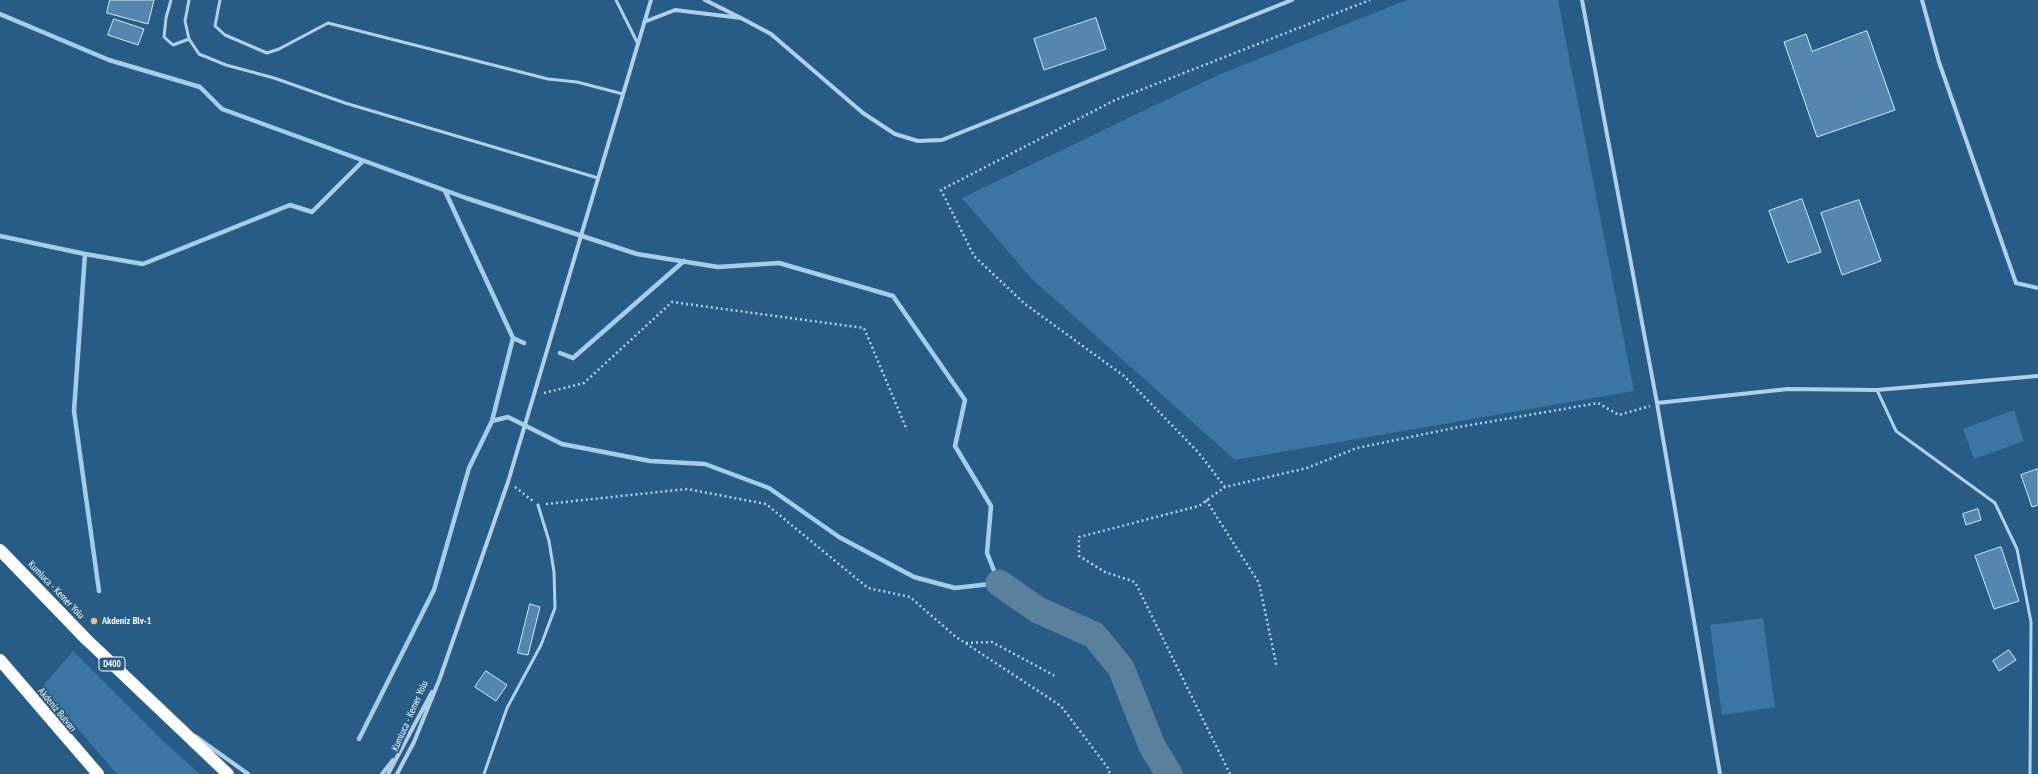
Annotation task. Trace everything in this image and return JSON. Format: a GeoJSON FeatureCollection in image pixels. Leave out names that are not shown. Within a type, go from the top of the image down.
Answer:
{"type":"FeatureCollection","features":[{"type":"Feature","properties":{"kind":"highway","name":"Kumluca - Kemer Yolu"},"geometry":{"type":"LineString","coordinates":[[0,550],[86,639],[228,774]]}},
{"type":"Feature","properties":{"kind":"highway","name":"Akdeniz Bulvarı"},"geometry":{"type":"LineString","coordinates":[[3,666],[98,774]]}},
{"type":"Feature","properties":{"kind":"street"},"geometry":{"type":"LineString","coordinates":[[440,678],[508,482],[651,0]]}},
{"type":"Feature","properties":{"kind":"street"},"geometry":{"type":"LineString","coordinates":[[705,0],[771,34],[863,113],[895,134],[918,141],[942,140],[1292,0]]}},
{"type":"Feature","properties":{"kind":"street"},"geometry":{"type":"LineString","coordinates":[[1582,0],[1657,403],[1720,774]]}},
{"type":"Feature","properties":{"kind":"street"},"geometry":{"type":"LineString","coordinates":[[1922,0],[1939,62],[2016,283],[2038,288]]}},
{"type":"Feature","properties":{"kind":"street"},"geometry":{"type":"LineString","coordinates":[[644,22],[675,10],[741,18]]}},
{"type":"Feature","properties":{"kind":"street"},"geometry":{"type":"LineString","coordinates":[[1657,403],[1788,389],[1877,390],[2038,376]]}},
{"type":"Feature","properties":{"kind":"street","name":"Kumluca - Kemer Yolu"},"geometry":{"type":"LineString","coordinates":[[388,774],[440,678]]}},
{"type":"Feature","properties":{"kind":"street","name":"Kumluca - Kemer Yolu"},"geometry":{"type":"LineString","coordinates":[[397,774],[414,742],[440,678]]}},
{"type":"Feature","properties":{"kind":"street","name":"Kumluca - Kemer Yolu"},"geometry":{"type":"LineString","coordinates":[[164,713],[248,774]]}},
{"type":"Feature","properties":{"kind":"street","name":"Kumluca - Kemer Yolu"},"geometry":{"type":"LineString","coordinates":[[382,774],[401,750]]}},
{"type":"Feature","properties":{"kind":"lane"},"geometry":{"type":"LineString","coordinates":[[171,0],[166,18],[164,37],[173,45],[189,39]]}},
{"type":"Feature","properties":{"kind":"lane"},"geometry":{"type":"LineString","coordinates":[[189,0],[186,21],[189,39],[199,54],[226,65],[274,78],[345,103],[598,178]]}},
{"type":"Feature","properties":{"kind":"lane"},"geometry":{"type":"LineString","coordinates":[[220,0],[216,26],[225,35],[268,53],[279,49],[328,23],[548,79],[577,82],[623,94]]}},
{"type":"Feature","properties":{"kind":"lane"},"geometry":{"type":"LineString","coordinates":[[616,0],[638,44]]}},
{"type":"Feature","properties":{"kind":"lane"},"geometry":{"type":"LineString","coordinates":[[1877,390],[1896,432],[1995,503],[2017,550],[2031,622],[2030,774]]}},
{"type":"Feature","properties":{"kind":"lane"},"geometry":{"type":"LineString","coordinates":[[484,774],[506,708],[541,645],[555,608],[554,572],[549,541],[538,505]]}},
{"type":"Feature","properties":{"kind":"path"},"geometry":{"type":"LineString","coordinates":[[1225,487],[1198,452],[1124,376],[1025,304],[974,256],[942,190],[1115,100],[1370,0]]}},
{"type":"Feature","properties":{"kind":"path"},"geometry":{"type":"LineString","coordinates":[[534,395],[584,383],[672,302],[864,328],[907,430]]}},
{"type":"Feature","properties":{"kind":"path"},"geometry":{"type":"LineString","coordinates":[[1230,774],[1135,582],[1105,572],[1079,556],[1078,537],[1199,506],[1225,487],[1307,468],[1357,448],[1459,427],[1598,403],[1619,416],[1657,403]]}},
{"type":"Feature","properties":{"kind":"path"},"geometry":{"type":"LineString","coordinates":[[508,482],[538,505],[687,488],[766,504],[868,588],[910,597],[965,643],[1061,706],[1108,768],[1110,774]]}},
{"type":"Feature","properties":{"kind":"path"},"geometry":{"type":"LineString","coordinates":[[1206,500],[1259,583],[1278,668]]}},
{"type":"Feature","properties":{"kind":"path"},"geometry":{"type":"LineString","coordinates":[[965,643],[992,642],[1055,676]]}},
{"type":"Feature","properties":{"kind":"shaded area"},"geometry":{"type":"Polygon","coordinates":[[[1407,0],[1558,0],[1634,391],[1235,460],[1031,278],[962,198],[1218,75],[1407,0]]]}},
{"type":"Feature","properties":{"kind":"shaded area"},"geometry":{"type":"Polygon","coordinates":[[[2014,410],[2024,441],[1974,459],[1963,429],[2014,410]]]}},
{"type":"Feature","properties":{"kind":"shaded area"},"geometry":{"type":"Polygon","coordinates":[[[1763,618],[1775,707],[1722,715],[1710,625],[1763,618]]]}},
{"type":"Feature","properties":{"kind":"shaded area"},"geometry":{"type":"Polygon","coordinates":[[[73,651],[163,741],[200,774],[117,774],[42,687],[73,651]]]}},
{"type":"Feature","properties":{"kind":"building"},"geometry":{"type":"Polygon","coordinates":[[[110,0],[154,0],[148,24],[107,13],[110,0]]]}},
{"type":"Feature","properties":{"kind":"building"},"geometry":{"type":"Polygon","coordinates":[[[1096,18],[1106,49],[1044,70],[1034,39],[1096,18]]]}},
{"type":"Feature","properties":{"kind":"building"},"geometry":{"type":"Polygon","coordinates":[[[114,19],[144,29],[138,45],[108,35],[114,19]]]}},
{"type":"Feature","properties":{"kind":"building"},"geometry":{"type":"Polygon","coordinates":[[[1867,31],[1895,110],[1817,137],[1784,42],[1806,34],[1812,51],[1867,31]]]}},
{"type":"Feature","properties":{"kind":"building"},"geometry":{"type":"Polygon","coordinates":[[[1802,199],[1821,252],[1788,263],[1769,211],[1802,199]]]}},
{"type":"Feature","properties":{"kind":"building"},"geometry":{"type":"Polygon","coordinates":[[[1859,200],[1881,261],[1842,275],[1821,213],[1859,200]]]}},
{"type":"Feature","properties":{"kind":"building"},"geometry":{"type":"Polygon","coordinates":[[[2038,469],[2038,505],[2032,507],[2021,475],[2038,469]]]}},
{"type":"Feature","properties":{"kind":"building"},"geometry":{"type":"Polygon","coordinates":[[[1978,509],[1981,520],[1966,525],[1963,514],[1978,509]]]}},
{"type":"Feature","properties":{"kind":"building"},"geometry":{"type":"Polygon","coordinates":[[[2001,547],[2019,601],[1994,609],[1975,556],[2001,547]]]}},
{"type":"Feature","properties":{"kind":"building"},"geometry":{"type":"Polygon","coordinates":[[[530,604],[540,607],[528,655],[518,653],[530,604]]]}},
{"type":"Feature","properties":{"kind":"building"},"geometry":{"type":"Polygon","coordinates":[[[2009,650],[2016,660],[1999,671],[1993,661],[2009,650]]]}},
{"type":"Feature","properties":{"kind":"building"},"geometry":{"type":"Polygon","coordinates":[[[486,671],[507,685],[496,701],[475,687],[486,671]]]}},
{"type":"Feature","properties":{"kind":"waterway"},"geometry":{"type":"LineString","coordinates":[[0,14],[109,60],[200,87],[222,109],[466,198],[637,254],[718,267],[779,263],[893,296],[965,400],[955,446],[991,506],[987,553],[999,583],[955,588],[914,577],[839,537],[769,488],[705,464],[650,461],[562,444],[508,417],[492,421],[469,468],[434,590],[359,739]]}},
{"type":"Feature","properties":{"kind":"waterway"},"geometry":{"type":"LineString","coordinates":[[99,591],[74,411],[85,254],[143,264],[290,205],[312,212],[363,161]]}},
{"type":"Feature","properties":{"kind":"waterway"},"geometry":{"type":"LineString","coordinates":[[445,191],[513,338],[524,343]]}},
{"type":"Feature","properties":{"kind":"waterway"},"geometry":{"type":"LineString","coordinates":[[0,236],[85,254]]}},
{"type":"Feature","properties":{"kind":"waterway"},"geometry":{"type":"LineString","coordinates":[[560,353],[573,358],[684,261]]}},
{"type":"Feature","properties":{"kind":"waterway"},"geometry":{"type":"LineString","coordinates":[[492,421],[513,338]]}},
{"type":"Feature","properties":{"kind":"waterway"},"geometry":{"type":"LineString","coordinates":[[999,583],[1038,610],[1094,635],[1121,668],[1152,746],[1169,774]]}},
{"type":"Feature","properties":{"kind":"place","name":"Akdeniz Blv-1"},"geometry":{"type":"Point","coordinates":[94,621]}}]}
